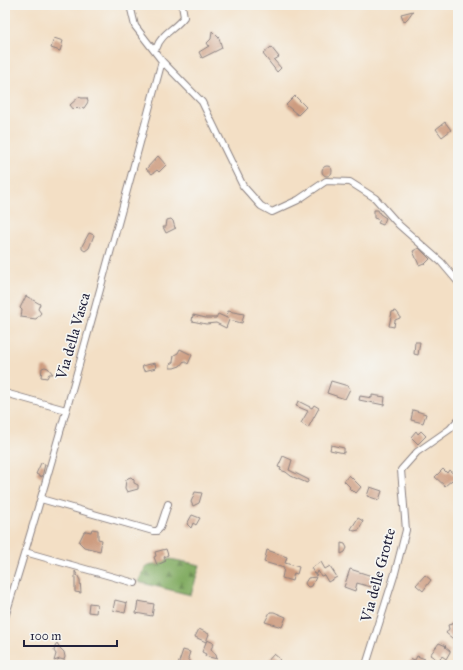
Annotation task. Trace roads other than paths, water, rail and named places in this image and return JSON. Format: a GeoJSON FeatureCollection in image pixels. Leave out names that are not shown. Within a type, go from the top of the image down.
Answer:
{"type":"FeatureCollection","features":[{"type":"Feature","properties":{"kind":"street"},"geometry":{"type":"LineString","coordinates":[[130,5],[135,26],[162,61],[202,102],[243,186],[261,206],[272,212],[298,200],[326,181],[350,182],[375,198],[399,225],[441,262],[458,282]]}},
{"type":"Feature","properties":{"kind":"street"},"geometry":{"type":"LineString","coordinates":[[153,49],[157,48],[159,40],[179,24],[184,17],[182,5]]}},
{"type":"Feature","properties":{"kind":"street","name":"Via della Vasca"},"geometry":{"type":"LineString","coordinates":[[5,617],[41,499],[113,244],[162,61]]}},
{"type":"Feature","properties":{"kind":"street"},"geometry":{"type":"LineString","coordinates":[[5,393],[66,410]]}},
{"type":"Feature","properties":{"kind":"street","name":"Via delle Grotte"},"geometry":{"type":"LineString","coordinates":[[366,665],[395,573],[406,530],[401,470],[417,452],[450,429],[458,420]]}},
{"type":"Feature","properties":{"kind":"street"},"geometry":{"type":"LineString","coordinates":[[41,499],[153,531],[157,531],[160,528],[168,504]]}},
{"type":"Feature","properties":{"kind":"street"},"geometry":{"type":"LineString","coordinates":[[25,552],[135,583]]}}]}
